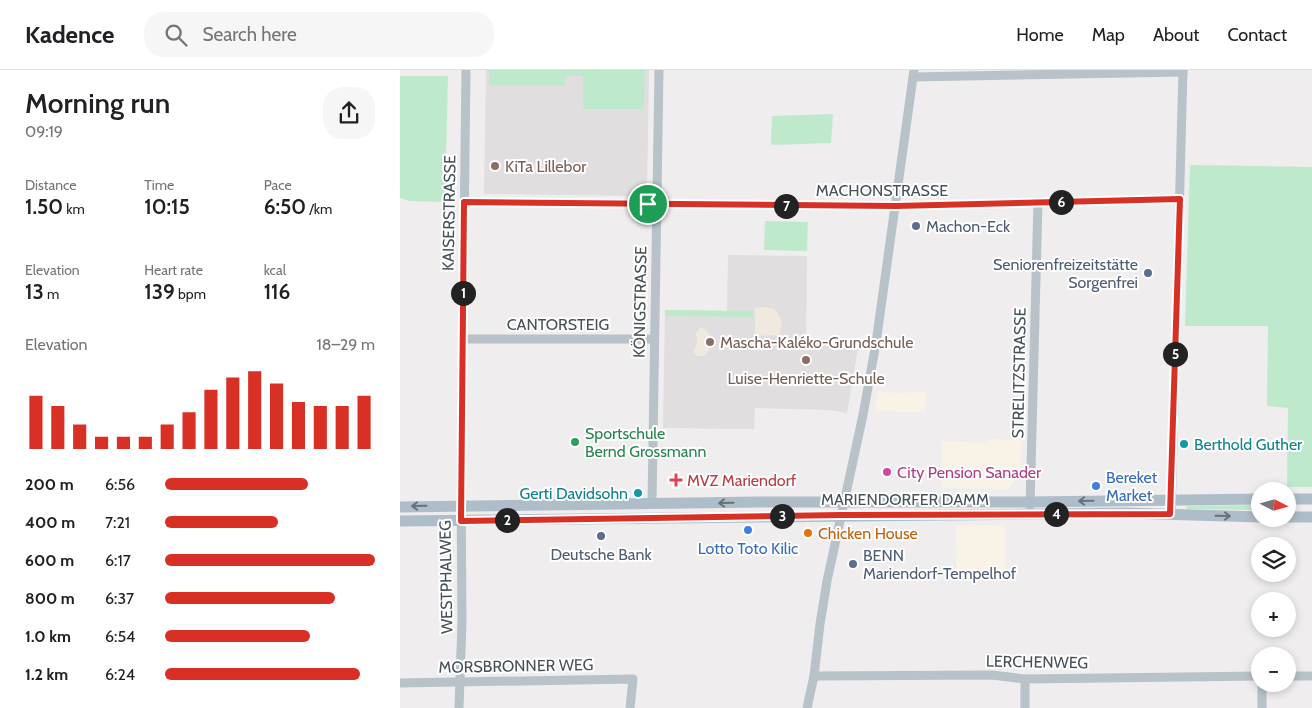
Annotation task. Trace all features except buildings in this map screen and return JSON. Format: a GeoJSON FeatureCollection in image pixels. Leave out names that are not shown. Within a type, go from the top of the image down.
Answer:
{"type":"FeatureCollection","features":[{"type":"Feature","properties":{"kind":"main road","name":"MARIENDORFER DAMM"},"geometry":{"type":"LineString","coordinates":[[400,507],[1251,499]]}},
{"type":"Feature","properties":{"kind":"main road"},"geometry":{"type":"LineString","coordinates":[[1296,499],[1312,499]]}},
{"type":"Feature","properties":{"kind":"main road","name":"MARIENDORFER DAMM"},"geometry":{"type":"LineString","coordinates":[[400,521],[1030,514],[1170,514],[1251,517]]}},
{"type":"Feature","properties":{"kind":"main road"},"geometry":{"type":"LineString","coordinates":[[1296,517],[1312,517]]}},
{"type":"Feature","properties":{"kind":"street","name":"KAISERSTRASSE"},"geometry":{"type":"LineString","coordinates":[[461,506],[466,70]]}},
{"type":"Feature","properties":{"kind":"street","name":"KÖNIGSTRASSE"},"geometry":{"type":"LineString","coordinates":[[652,504],[659,70]]}},
{"type":"Feature","properties":{"kind":"street"},"geometry":{"type":"LineString","coordinates":[[807,708],[814,676],[820,624],[876,344],[914,74],[1183,71],[1170,514]]}},
{"type":"Feature","properties":{"kind":"street","name":"MACHONSTRASSE"},"geometry":{"type":"LineString","coordinates":[[464,202],[896,206],[1180,199]]}},
{"type":"Feature","properties":{"kind":"street","name":"STRELITZSTRASSE"},"geometry":{"type":"LineString","coordinates":[[1030,514],[1038,202]]}},
{"type":"Feature","properties":{"kind":"street","name":"CANTORSTEIG"},"geometry":{"type":"LineString","coordinates":[[462,339],[654,339]]}},
{"type":"Feature","properties":{"kind":"street","name":"WESTPHALWEG"},"geometry":{"type":"LineString","coordinates":[[459,708],[462,622],[461,506]]}},
{"type":"Feature","properties":{"kind":"street","name":"LERCHENWEG"},"geometry":{"type":"LineString","coordinates":[[814,676],[992,675],[1025,679],[1251,676]]}},
{"type":"Feature","properties":{"kind":"street"},"geometry":{"type":"LineString","coordinates":[[1296,676],[1312,676]]}},
{"type":"Feature","properties":{"kind":"street","name":"MORSBRONNER WEG"},"geometry":{"type":"LineString","coordinates":[[400,683],[633,679],[630,708]]}},
{"type":"Feature","properties":{"kind":"street"},"geometry":{"type":"LineString","coordinates":[[1024,708],[1025,679]]}},
{"type":"Feature","properties":{"kind":"street"},"geometry":{"type":"LineString","coordinates":[[1262,692],[1262,708]]}},
{"type":"Feature","properties":{"kind":"shaded area"},"geometry":{"type":"Polygon","coordinates":[[[486,70],[649,70],[647,189],[640,196],[484,194],[486,70]]]}},
{"type":"Feature","properties":{"kind":"shaded area","name":"Mascha-Kaléko-Grundschule"},"geometry":{"type":"Polygon","coordinates":[[[728,255],[807,256],[806,342],[859,343],[847,413],[830,410],[755,408],[754,429],[663,428],[665,310],[727,311],[728,255]]]}},
{"type":"Feature","properties":{"kind":"shaded area"},"geometry":{"type":"Polygon","coordinates":[[[879,391],[896,393],[926,392],[925,412],[875,411],[879,391]]]}},
{"type":"Feature","properties":{"kind":"shaded area"},"geometry":{"type":"Polygon","coordinates":[[[988,439],[1021,440],[1020,476],[1007,489],[942,488],[942,441],[987,443],[988,439]]]}},
{"type":"Feature","properties":{"kind":"shaded area"},"geometry":{"type":"Polygon","coordinates":[[[1005,525],[1006,571],[957,573],[956,526],[1005,525]]]}},
{"type":"Feature","properties":{"kind":"green space"},"geometry":{"type":"Polygon","coordinates":[[[489,70],[645,70],[644,109],[583,109],[583,76],[565,76],[565,86],[489,85],[489,70]]]}},
{"type":"Feature","properties":{"kind":"green space"},"geometry":{"type":"Polygon","coordinates":[[[400,76],[448,76],[445,202],[409,201],[400,198],[400,76]]]}},
{"type":"Feature","properties":{"kind":"green space"},"geometry":{"type":"Polygon","coordinates":[[[833,114],[831,143],[773,145],[771,143],[772,116],[833,114]]]}},
{"type":"Feature","properties":{"kind":"green space"},"geometry":{"type":"Polygon","coordinates":[[[1190,165],[1312,167],[1312,487],[1296,487],[1296,482],[1287,482],[1288,408],[1267,406],[1268,326],[1185,326],[1190,165]]]}},
{"type":"Feature","properties":{"kind":"green space"},"geometry":{"type":"Polygon","coordinates":[[[765,221],[808,222],[807,251],[764,250],[765,221]]]}},
{"type":"Feature","properties":{"kind":"green space"},"geometry":{"type":"Polygon","coordinates":[[[665,310],[753,311],[753,317],[665,316],[665,310]]]}},
{"type":"Feature","properties":{"kind":"green space"},"geometry":{"type":"Polygon","coordinates":[[[1251,505],[1251,510],[1187,509],[1186,506],[1251,505]]]}},
{"type":"Feature","properties":{"kind":"sand"},"geometry":{"type":"Polygon","coordinates":[[[755,307],[775,310],[782,323],[779,335],[755,336],[755,307]]]}},
{"type":"Feature","properties":{"kind":"sand"},"geometry":{"type":"Polygon","coordinates":[[[700,328],[707,331],[711,338],[711,346],[704,356],[697,356],[693,352],[697,343],[696,333],[700,328]]]}},
{"type":"Feature","properties":{"kind":"place","name":"KiTa Lillebor"},"geometry":{"type":"Point","coordinates":[495,166]}},
{"type":"Feature","properties":{"kind":"place","name":"Machon-Eck"},"geometry":{"type":"Point","coordinates":[916,226]}},
{"type":"Feature","properties":{"kind":"place","name":"Seniorenfreizeitstätte Sorgenfrei"},"geometry":{"type":"Point","coordinates":[1148,273]}},
{"type":"Feature","properties":{"kind":"place","name":"Mascha-Kaléko-Grundschule"},"geometry":{"type":"Point","coordinates":[710,342]}},
{"type":"Feature","properties":{"kind":"place","name":"Luise-Henriette-Schule"},"geometry":{"type":"Point","coordinates":[806,360]}},
{"type":"Feature","properties":{"kind":"place","name":"Sportschule Bernd Grossmann"},"geometry":{"type":"Point","coordinates":[575,442]}},
{"type":"Feature","properties":{"kind":"place","name":"Berthold Guther"},"geometry":{"type":"Point","coordinates":[1184,444]}},
{"type":"Feature","properties":{"kind":"place","name":"City Pension Sanader"},"geometry":{"type":"Point","coordinates":[887,472]}},
{"type":"Feature","properties":{"kind":"place","name":"MVZ Mariendorf"},"geometry":{"type":"Point","coordinates":[676,480]}},
{"type":"Feature","properties":{"kind":"place","name":"Bereket Market"},"geometry":{"type":"Point","coordinates":[1096,486]}},
{"type":"Feature","properties":{"kind":"place","name":"Gerti Davidsohn"},"geometry":{"type":"Point","coordinates":[638,493]}},
{"type":"Feature","properties":{"kind":"place","name":"Lotto Toto Kilic"},"geometry":{"type":"Point","coordinates":[748,530]}},
{"type":"Feature","properties":{"kind":"place","name":"Chicken House"},"geometry":{"type":"Point","coordinates":[808,533]}},
{"type":"Feature","properties":{"kind":"place","name":"Deutsche Bank"},"geometry":{"type":"Point","coordinates":[601,536]}},
{"type":"Feature","properties":{"kind":"place","name":"BENN Mariendorf-Tempelhof"},"geometry":{"type":"Point","coordinates":[853,564]}},
{"type":"Feature","properties":{"kind":"route"},"geometry":{"type":"LineString","coordinates":[[1180,199],[1170,514],[841,515],[461,521],[464,202],[648,204],[896,206],[1180,199]]}}]}
